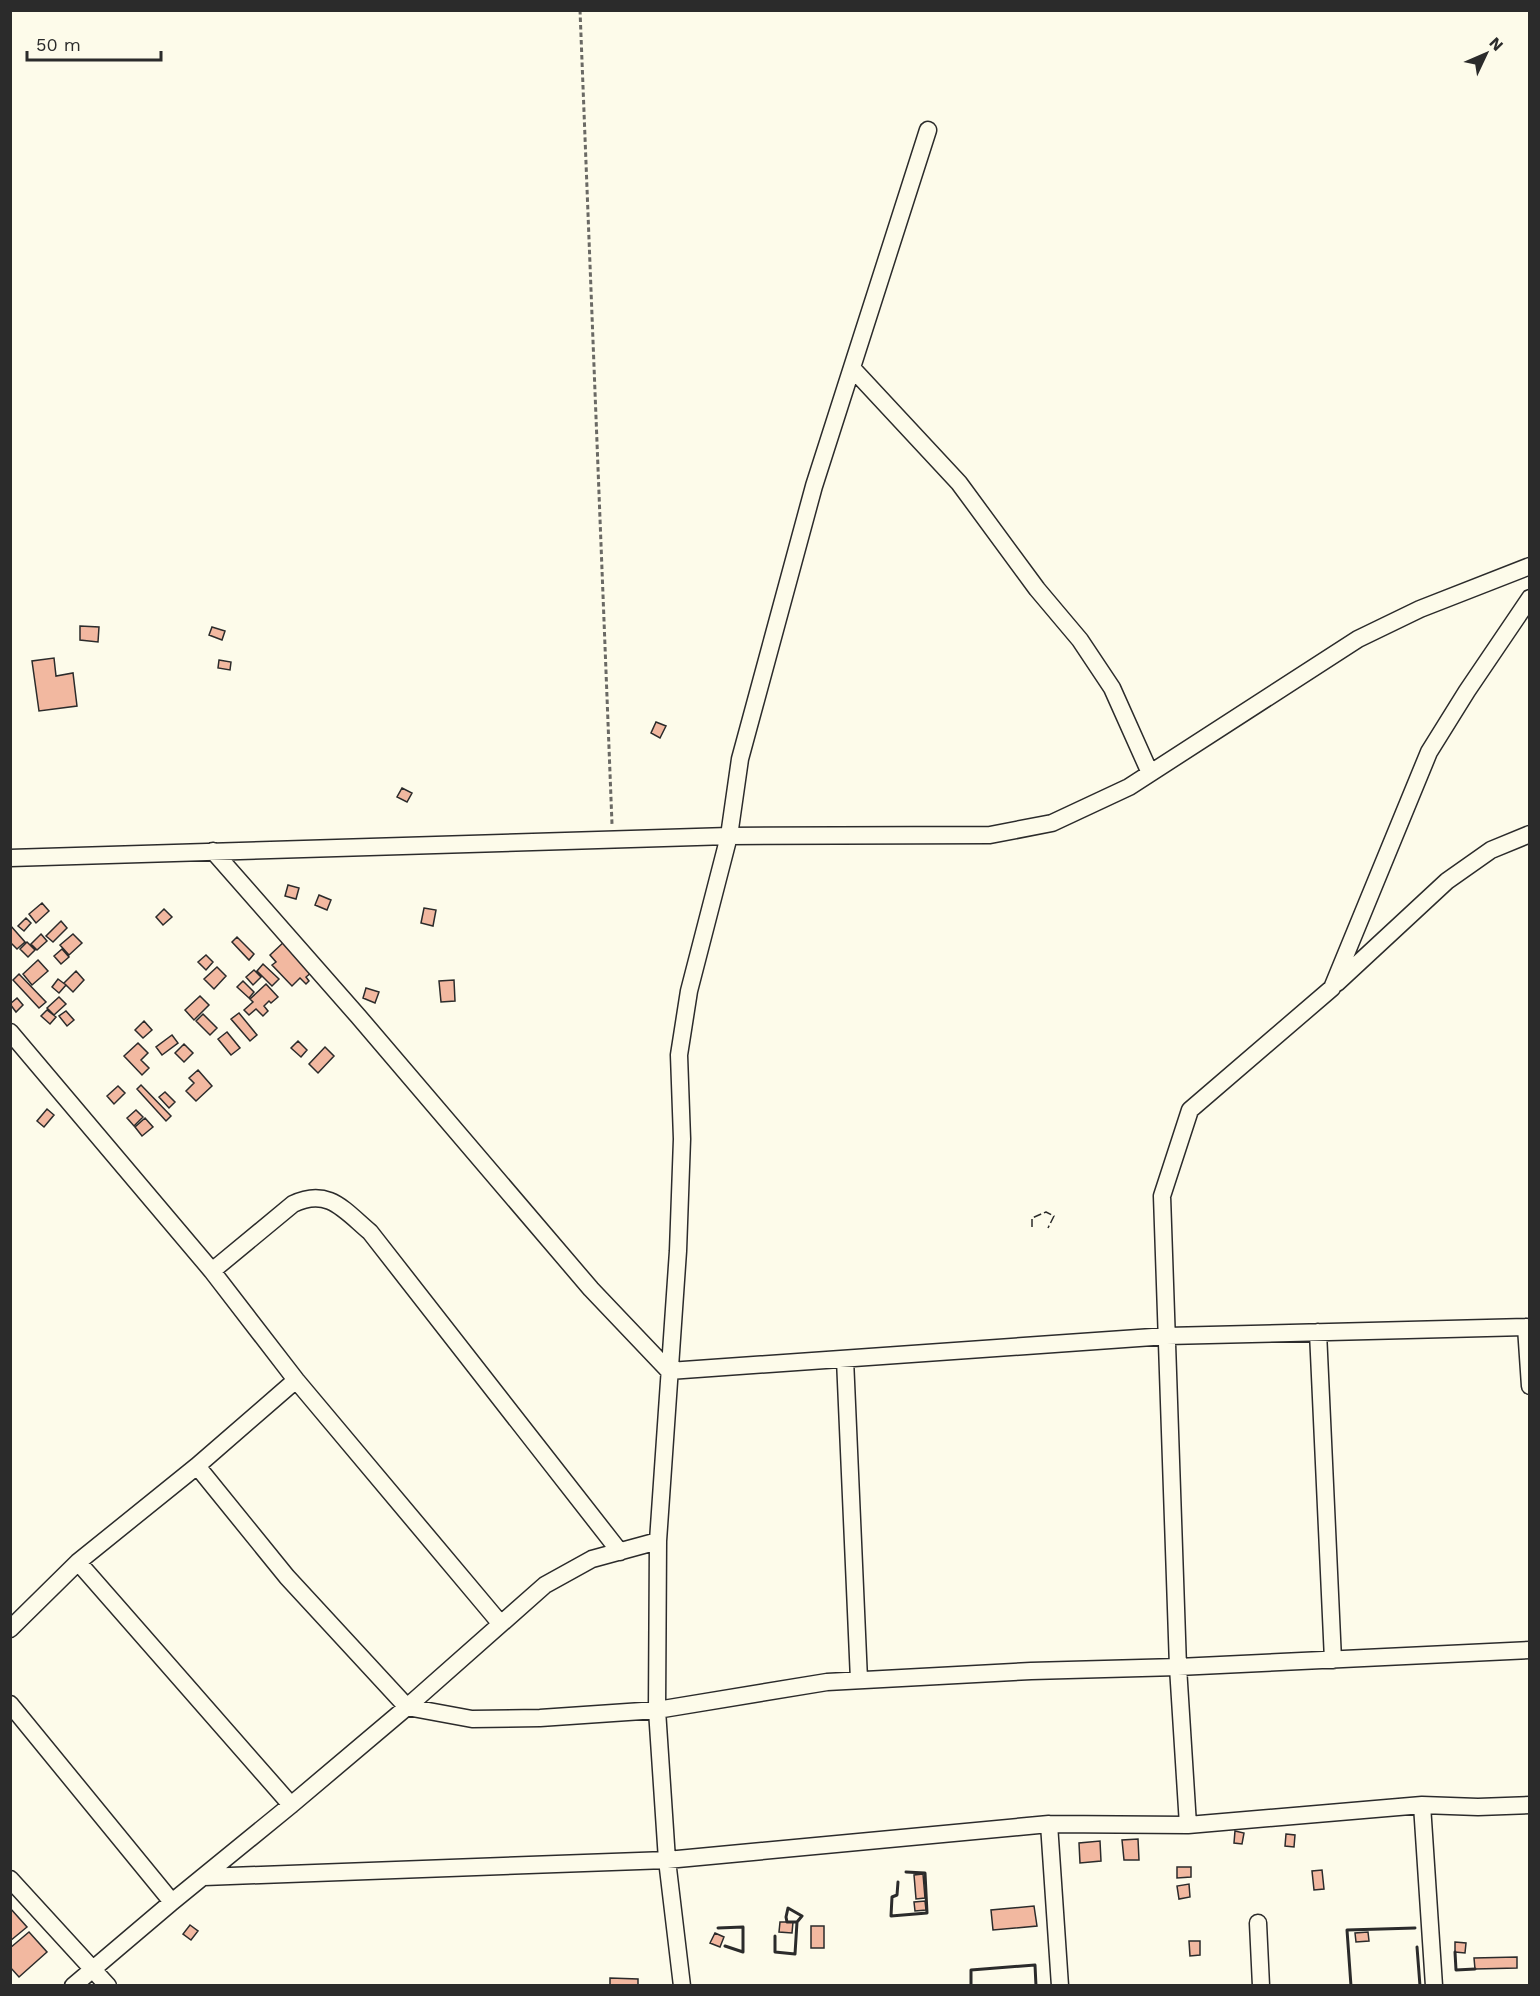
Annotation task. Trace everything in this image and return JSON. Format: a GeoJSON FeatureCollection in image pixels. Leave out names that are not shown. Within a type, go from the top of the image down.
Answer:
{"type":"FeatureCollection","features":[{"type":"Feature","properties":{"kind":"street"},"geometry":{"type":"LineString","coordinates":[[682,1986],[667,1860],[657,1710],[658,1541],[678,1251],[681,1150],[680,1055],[689,991],[729,836],[740,759],[814,486],[928,130]]}},
{"type":"Feature","properties":{"kind":"street"},"geometry":{"type":"LineString","coordinates":[[852,368],[959,483],[1037,589],[1080,640],[1112,688],[1150,773]]}},
{"type":"Feature","properties":{"kind":"street"},"geometry":{"type":"LineString","coordinates":[[10,858],[613,838],[990,836],[1052,822],[1129,787],[1358,639],[1442,600],[1530,566]]}},
{"type":"Feature","properties":{"kind":"street"},"geometry":{"type":"LineString","coordinates":[[1332,988],[1429,752],[1530,598]]}},
{"type":"Feature","properties":{"kind":"street"},"geometry":{"type":"LineString","coordinates":[[1188,1825],[1178,1667],[1162,1196],[1190,1110],[1332,988],[1447,881],[1491,850],[1530,834]]}},
{"type":"Feature","properties":{"kind":"street"},"geometry":{"type":"LineString","coordinates":[[213,851],[366,1025],[591,1289],[669,1371]]}},
{"type":"Feature","properties":{"kind":"street"},"geometry":{"type":"LineString","coordinates":[[10,1032],[212,1271],[296,1380],[500,1623]]}},
{"type":"Feature","properties":{"kind":"street"},"geometry":{"type":"LineString","coordinates":[[212,1271],[293,1204],[308,1196],[325,1197],[343,1209],[370,1232],[620,1552]]}},
{"type":"Feature","properties":{"kind":"street"},"geometry":{"type":"LineString","coordinates":[[669,1371],[1167,1336],[1528,1327],[1530,1386]]}},
{"type":"Feature","properties":{"kind":"street"},"geometry":{"type":"LineString","coordinates":[[1318,1332],[1333,1660]]}},
{"type":"Feature","properties":{"kind":"street"},"geometry":{"type":"LineString","coordinates":[[845,1359],[859,1680]]}},
{"type":"Feature","properties":{"kind":"street"},"geometry":{"type":"LineString","coordinates":[[10,1629],[78,1562],[197,1466],[296,1380]]}},
{"type":"Feature","properties":{"kind":"street"},"geometry":{"type":"LineString","coordinates":[[197,1466],[287,1577],[407,1707],[472,1719],[540,1718],[657,1710],[826,1682],[1530,1650]]}},
{"type":"Feature","properties":{"kind":"street"},"geometry":{"type":"LineString","coordinates":[[73,1986],[407,1707],[545,1584],[592,1559],[658,1541]]}},
{"type":"Feature","properties":{"kind":"street"},"geometry":{"type":"LineString","coordinates":[[78,1562],[291,1805]]}},
{"type":"Feature","properties":{"kind":"street"},"geometry":{"type":"LineString","coordinates":[[10,1704],[172,1902]]}},
{"type":"Feature","properties":{"kind":"street"},"geometry":{"type":"LineString","coordinates":[[204,1877],[667,1860],[1049,1824],[1188,1825],[1422,1805],[1478,1807],[1530,1805]]}},
{"type":"Feature","properties":{"kind":"street"},"geometry":{"type":"LineString","coordinates":[[1422,1805],[1434,1986]]}},
{"type":"Feature","properties":{"kind":"street"},"geometry":{"type":"LineString","coordinates":[[1049,1824],[1059,1986]]}},
{"type":"Feature","properties":{"kind":"street"},"geometry":{"type":"LineString","coordinates":[[10,1879],[108,1986]]}},
{"type":"Feature","properties":{"kind":"street"},"geometry":{"type":"LineString","coordinates":[[1258,1923],[1261,1986]]}},
{"type":"Feature","properties":{"kind":"path"},"geometry":{"type":"LineString","coordinates":[[580,10],[613,838]]}},
{"type":"Feature","properties":{"kind":"building"},"geometry":{"type":"Polygon","coordinates":[[[80,626],[99,627],[98,642],[80,640],[80,626]]]}},
{"type":"Feature","properties":{"kind":"building"},"geometry":{"type":"Polygon","coordinates":[[[212,627],[225,631],[222,640],[209,635],[212,627]]]}},
{"type":"Feature","properties":{"kind":"building"},"geometry":{"type":"Polygon","coordinates":[[[54,658],[56,676],[73,673],[77,706],[39,711],[32,661],[54,658]]]}},
{"type":"Feature","properties":{"kind":"building"},"geometry":{"type":"Polygon","coordinates":[[[219,660],[231,662],[230,670],[218,668],[219,660]]]}},
{"type":"Feature","properties":{"kind":"building"},"geometry":{"type":"Polygon","coordinates":[[[656,722],[666,726],[660,738],[651,733],[656,722]]]}},
{"type":"Feature","properties":{"kind":"building"},"geometry":{"type":"Polygon","coordinates":[[[402,788],[412,793],[407,802],[397,797],[402,788]]]}},
{"type":"Feature","properties":{"kind":"building"},"geometry":{"type":"Polygon","coordinates":[[[288,885],[299,888],[296,899],[285,896],[288,885]]]}},
{"type":"Feature","properties":{"kind":"building"},"geometry":{"type":"Polygon","coordinates":[[[319,895],[331,900],[327,910],[315,905],[319,895]]]}},
{"type":"Feature","properties":{"kind":"building"},"geometry":{"type":"Polygon","coordinates":[[[42,903],[49,911],[36,923],[29,914],[42,903]]]}},
{"type":"Feature","properties":{"kind":"building"},"geometry":{"type":"Polygon","coordinates":[[[424,908],[436,910],[433,926],[421,923],[424,908]]]}},
{"type":"Feature","properties":{"kind":"building"},"geometry":{"type":"Polygon","coordinates":[[[164,909],[172,917],[163,925],[156,917],[164,909]]]}},
{"type":"Feature","properties":{"kind":"building"},"geometry":{"type":"Polygon","coordinates":[[[26,918],[31,923],[24,931],[18,926],[26,918]]]}},
{"type":"Feature","properties":{"kind":"building"},"geometry":{"type":"Polygon","coordinates":[[[61,921],[67,928],[53,942],[46,936],[61,921]]]}},
{"type":"Feature","properties":{"kind":"building"},"geometry":{"type":"Polygon","coordinates":[[[10,925],[25,942],[17,949],[10,942],[10,925]]]}},
{"type":"Feature","properties":{"kind":"building"},"geometry":{"type":"Polygon","coordinates":[[[41,934],[47,941],[37,950],[31,944],[41,934]]]}},
{"type":"Feature","properties":{"kind":"building"},"geometry":{"type":"Polygon","coordinates":[[[73,934],[82,943],[69,955],[60,945],[73,934]]]}},
{"type":"Feature","properties":{"kind":"building"},"geometry":{"type":"Polygon","coordinates":[[[237,937],[254,954],[249,960],[232,942],[237,937]]]}},
{"type":"Feature","properties":{"kind":"building"},"geometry":{"type":"Polygon","coordinates":[[[286,940],[312,972],[306,977],[309,981],[306,984],[300,978],[292,986],[272,965],[276,962],[270,955],[286,940]]]}},
{"type":"Feature","properties":{"kind":"building"},"geometry":{"type":"Polygon","coordinates":[[[27,942],[35,950],[28,957],[20,949],[27,942]]]}},
{"type":"Feature","properties":{"kind":"building"},"geometry":{"type":"Polygon","coordinates":[[[62,949],[69,957],[61,964],[54,956],[62,949]]]}},
{"type":"Feature","properties":{"kind":"building"},"geometry":{"type":"Polygon","coordinates":[[[206,955],[213,962],[206,970],[198,962],[206,955]]]}},
{"type":"Feature","properties":{"kind":"building"},"geometry":{"type":"Polygon","coordinates":[[[38,960],[48,971],[32,985],[23,974],[38,960]]]}},
{"type":"Feature","properties":{"kind":"building"},"geometry":{"type":"Polygon","coordinates":[[[263,964],[279,979],[272,986],[257,971],[263,964]]]}},
{"type":"Feature","properties":{"kind":"building"},"geometry":{"type":"Polygon","coordinates":[[[217,967],[226,976],[214,989],[204,979],[217,967]]]}},
{"type":"Feature","properties":{"kind":"building"},"geometry":{"type":"Polygon","coordinates":[[[254,970],[261,977],[253,985],[246,977],[254,970]]]}},
{"type":"Feature","properties":{"kind":"building"},"geometry":{"type":"Polygon","coordinates":[[[76,971],[84,980],[73,992],[64,983],[76,971]]]}},
{"type":"Feature","properties":{"kind":"building"},"geometry":{"type":"Polygon","coordinates":[[[19,974],[46,1002],[39,1008],[13,980],[19,974]]]}},
{"type":"Feature","properties":{"kind":"building"},"geometry":{"type":"Polygon","coordinates":[[[58,979],[66,985],[59,993],[52,987],[58,979]]]}},
{"type":"Feature","properties":{"kind":"building"},"geometry":{"type":"Polygon","coordinates":[[[454,980],[455,1001],[441,1002],[439,981],[454,980]]]}},
{"type":"Feature","properties":{"kind":"building"},"geometry":{"type":"Polygon","coordinates":[[[243,981],[254,992],[249,998],[237,987],[243,981]]]}},
{"type":"Feature","properties":{"kind":"building"},"geometry":{"type":"Polygon","coordinates":[[[266,984],[278,997],[264,1006],[268,1011],[263,1016],[256,1009],[249,1015],[244,1010],[253,1002],[250,999],[266,984]]]}},
{"type":"Feature","properties":{"kind":"building"},"geometry":{"type":"Polygon","coordinates":[[[366,988],[379,992],[375,1003],[363,998],[366,988]]]}},
{"type":"Feature","properties":{"kind":"building"},"geometry":{"type":"Polygon","coordinates":[[[200,996],[209,1005],[194,1020],[185,1010],[200,996]]]}},
{"type":"Feature","properties":{"kind":"building"},"geometry":{"type":"Polygon","coordinates":[[[59,997],[66,1004],[54,1015],[47,1008],[59,997]]]}},
{"type":"Feature","properties":{"kind":"building"},"geometry":{"type":"Polygon","coordinates":[[[17,998],[23,1005],[16,1012],[10,1004],[17,998]]]}},
{"type":"Feature","properties":{"kind":"building"},"geometry":{"type":"Polygon","coordinates":[[[47,1010],[56,1017],[50,1024],[41,1016],[47,1010]]]}},
{"type":"Feature","properties":{"kind":"building"},"geometry":{"type":"Polygon","coordinates":[[[66,1011],[74,1020],[67,1026],[59,1016],[66,1011]]]}},
{"type":"Feature","properties":{"kind":"building"},"geometry":{"type":"Polygon","coordinates":[[[239,1013],[257,1035],[250,1041],[231,1019],[239,1013]]]}},
{"type":"Feature","properties":{"kind":"building"},"geometry":{"type":"Polygon","coordinates":[[[203,1014],[217,1028],[210,1035],[196,1021],[203,1014]]]}},
{"type":"Feature","properties":{"kind":"building"},"geometry":{"type":"Polygon","coordinates":[[[144,1021],[152,1030],[143,1038],[135,1030],[144,1021]]]}},
{"type":"Feature","properties":{"kind":"building"},"geometry":{"type":"Polygon","coordinates":[[[227,1032],[240,1048],[231,1055],[218,1039],[227,1032]]]}},
{"type":"Feature","properties":{"kind":"building"},"geometry":{"type":"Polygon","coordinates":[[[172,1035],[178,1043],[162,1055],[156,1047],[172,1035]]]}},
{"type":"Feature","properties":{"kind":"building"},"geometry":{"type":"Polygon","coordinates":[[[298,1041],[307,1050],[301,1057],[291,1048],[298,1041]]]}},
{"type":"Feature","properties":{"kind":"building"},"geometry":{"type":"Polygon","coordinates":[[[138,1043],[148,1053],[141,1060],[149,1068],[142,1075],[124,1056],[138,1043]]]}},
{"type":"Feature","properties":{"kind":"building"},"geometry":{"type":"Polygon","coordinates":[[[184,1044],[193,1053],[184,1062],[175,1053],[184,1044]]]}},
{"type":"Feature","properties":{"kind":"building"},"geometry":{"type":"Polygon","coordinates":[[[325,1047],[334,1056],[318,1073],[309,1064],[325,1047]]]}},
{"type":"Feature","properties":{"kind":"building"},"geometry":{"type":"Polygon","coordinates":[[[198,1070],[212,1086],[196,1101],[186,1091],[194,1083],[189,1078],[198,1070]]]}},
{"type":"Feature","properties":{"kind":"building"},"geometry":{"type":"Polygon","coordinates":[[[141,1085],[171,1116],[166,1121],[137,1089],[141,1085]]]}},
{"type":"Feature","properties":{"kind":"building"},"geometry":{"type":"Polygon","coordinates":[[[118,1086],[125,1093],[114,1104],[107,1096],[118,1086]]]}},
{"type":"Feature","properties":{"kind":"building"},"geometry":{"type":"Polygon","coordinates":[[[165,1092],[175,1102],[169,1108],[159,1097],[165,1092]]]}},
{"type":"Feature","properties":{"kind":"building"},"geometry":{"type":"Polygon","coordinates":[[[47,1109],[54,1115],[44,1127],[37,1121],[47,1109]]]}},
{"type":"Feature","properties":{"kind":"building"},"geometry":{"type":"Polygon","coordinates":[[[136,1110],[143,1117],[134,1126],[127,1118],[136,1110]]]}},
{"type":"Feature","properties":{"kind":"building"},"geometry":{"type":"Polygon","coordinates":[[[145,1118],[153,1127],[142,1136],[135,1127],[145,1118]]]}},
{"type":"Feature","properties":{"kind":"building"},"geometry":{"type":"Polygon","coordinates":[[[1235,1831],[1244,1833],[1242,1844],[1234,1843],[1235,1831]]]}},
{"type":"Feature","properties":{"kind":"building"},"geometry":{"type":"Polygon","coordinates":[[[1286,1834],[1295,1835],[1294,1847],[1285,1846],[1286,1834]]]}},
{"type":"Feature","properties":{"kind":"building"},"geometry":{"type":"Polygon","coordinates":[[[1138,1839],[1139,1860],[1124,1860],[1122,1840],[1138,1839]]]}},
{"type":"Feature","properties":{"kind":"building"},"geometry":{"type":"Polygon","coordinates":[[[1100,1841],[1101,1861],[1080,1863],[1079,1843],[1100,1841]]]}},
{"type":"Feature","properties":{"kind":"building"},"geometry":{"type":"Polygon","coordinates":[[[1177,1867],[1191,1867],[1191,1877],[1177,1878],[1177,1867]]]}},
{"type":"Feature","properties":{"kind":"building"},"geometry":{"type":"Polygon","coordinates":[[[1322,1870],[1324,1889],[1314,1890],[1312,1871],[1322,1870]]]}},
{"type":"Feature","properties":{"kind":"building"},"geometry":{"type":"Polygon","coordinates":[[[923,1874],[925,1898],[916,1899],[914,1875],[923,1874]]]}},
{"type":"Feature","properties":{"kind":"building"},"geometry":{"type":"Polygon","coordinates":[[[1189,1884],[1190,1897],[1179,1899],[1177,1886],[1189,1884]]]}},
{"type":"Feature","properties":{"kind":"building"},"geometry":{"type":"Polygon","coordinates":[[[925,1901],[926,1910],[915,1911],[914,1902],[925,1901]]]}},
{"type":"Feature","properties":{"kind":"building"},"geometry":{"type":"Polygon","coordinates":[[[1034,1906],[1037,1926],[993,1930],[991,1910],[1034,1906]]]}},
{"type":"Feature","properties":{"kind":"building"},"geometry":{"type":"Polygon","coordinates":[[[10,1908],[27,1927],[10,1941],[10,1908]]]}},
{"type":"Feature","properties":{"kind":"building"},"geometry":{"type":"Polygon","coordinates":[[[780,1922],[793,1922],[792,1933],[779,1932],[780,1922]]]}},
{"type":"Feature","properties":{"kind":"building"},"geometry":{"type":"Polygon","coordinates":[[[190,1925],[198,1931],[191,1940],[183,1934],[190,1925]]]}},
{"type":"Feature","properties":{"kind":"building"},"geometry":{"type":"Polygon","coordinates":[[[811,1926],[824,1926],[824,1948],[811,1948],[811,1926]]]}},
{"type":"Feature","properties":{"kind":"building"},"geometry":{"type":"Polygon","coordinates":[[[29,1932],[47,1952],[19,1977],[10,1967],[10,1948],[29,1932]]]}},
{"type":"Feature","properties":{"kind":"building"},"geometry":{"type":"Polygon","coordinates":[[[1368,1932],[1369,1941],[1356,1942],[1355,1933],[1368,1932]]]}},
{"type":"Feature","properties":{"kind":"building"},"geometry":{"type":"Polygon","coordinates":[[[715,1933],[724,1937],[720,1947],[710,1943],[715,1933]]]}},
{"type":"Feature","properties":{"kind":"building"},"geometry":{"type":"Polygon","coordinates":[[[1189,1941],[1200,1941],[1200,1955],[1190,1956],[1189,1941]]]}},
{"type":"Feature","properties":{"kind":"building"},"geometry":{"type":"Polygon","coordinates":[[[1455,1942],[1466,1943],[1465,1953],[1455,1952],[1455,1942]]]}},
{"type":"Feature","properties":{"kind":"building"},"geometry":{"type":"Polygon","coordinates":[[[1517,1957],[1517,1968],[1475,1969],[1474,1958],[1517,1957]]]}},
{"type":"Feature","properties":{"kind":"building"},"geometry":{"type":"Polygon","coordinates":[[[610,1978],[638,1979],[638,1986],[610,1986],[610,1978]]]}},
{"type":"Feature","properties":{"kind":"fence"},"geometry":{"type":"LineString","coordinates":[[1032,1227],[1032,1218],[1046,1212],[1054,1216],[1048,1228]]}},
{"type":"Feature","properties":{"kind":"wall"},"geometry":{"type":"LineString","coordinates":[[898,1882],[897,1895],[892,1897],[891,1916],[927,1913],[925,1873],[906,1872]]}},
{"type":"Feature","properties":{"kind":"wall"},"geometry":{"type":"LineString","coordinates":[[775,1936],[775,1952],[795,1954],[797,1922],[802,1916],[788,1908],[787,1922],[797,1922]]}},
{"type":"Feature","properties":{"kind":"wall"},"geometry":{"type":"LineString","coordinates":[[718,1928],[743,1927],[743,1952],[725,1946]]}},
{"type":"Feature","properties":{"kind":"wall"},"geometry":{"type":"LineString","coordinates":[[1351,1986],[1347,1930],[1415,1928]]}},
{"type":"Feature","properties":{"kind":"wall"},"geometry":{"type":"LineString","coordinates":[[1417,1947],[1420,1986]]}},
{"type":"Feature","properties":{"kind":"wall"},"geometry":{"type":"LineString","coordinates":[[1455,1952],[1456,1970],[1475,1969]]}},
{"type":"Feature","properties":{"kind":"wall"},"geometry":{"type":"LineString","coordinates":[[971,1985],[971,1970],[1035,1965],[1036,1986]]}}]}
